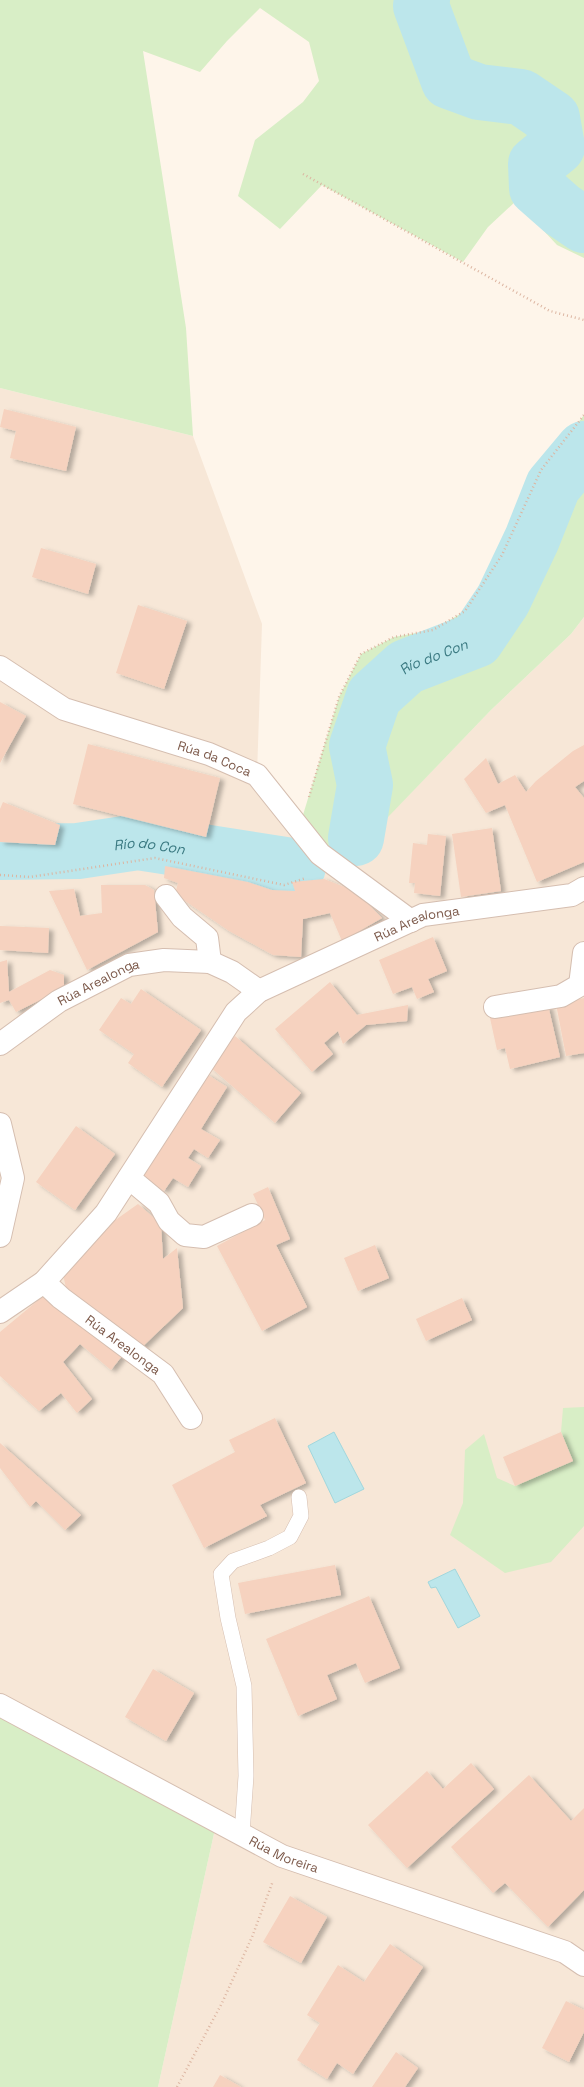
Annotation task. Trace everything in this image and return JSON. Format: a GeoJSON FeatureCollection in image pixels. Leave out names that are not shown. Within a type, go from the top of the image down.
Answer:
{"type":"FeatureCollection","features":[{"type":"Feature","properties":{"kind":"street","name":"Rúa da Coca"},"geometry":{"type":"LineString","coordinates":[[0,667],[64,709],[210,754],[257,775],[320,854],[411,921]]}},
{"type":"Feature","properties":{"kind":"street","name":"Rúa Arealonga"},"geometry":{"type":"LineString","coordinates":[[0,1312],[44,1282],[106,1213],[236,1012],[259,991],[424,915],[572,895],[584,888]]}},
{"type":"Feature","properties":{"kind":"street"},"geometry":{"type":"LineString","coordinates":[[166,896],[182,917],[207,938],[210,962]]}},
{"type":"Feature","properties":{"kind":"street"},"geometry":{"type":"LineString","coordinates":[[495,1007],[561,996],[580,985],[584,952]]}},
{"type":"Feature","properties":{"kind":"street","name":"Rúa Arealonga"},"geometry":{"type":"LineString","coordinates":[[0,1044],[59,1001],[129,965],[164,960],[210,962],[232,972],[259,991]]}},
{"type":"Feature","properties":{"kind":"street"},"geometry":{"type":"LineString","coordinates":[[0,1124],[13,1178],[0,1236]]}},
{"type":"Feature","properties":{"kind":"street"},"geometry":{"type":"LineString","coordinates":[[129,1178],[159,1203],[169,1221],[185,1235],[204,1237],[252,1215]]}},
{"type":"Feature","properties":{"kind":"street","name":"Rúa Arealonga"},"geometry":{"type":"LineString","coordinates":[[44,1282],[61,1298],[163,1374],[191,1418]]}},
{"type":"Feature","properties":{"kind":"street","name":"Rúa Moreira"},"geometry":{"type":"LineString","coordinates":[[0,1704],[282,1856],[565,1952],[584,1965]]}},
{"type":"Feature","properties":{"kind":"lane"},"geometry":{"type":"LineString","coordinates":[[242,1834],[246,1776],[244,1686],[228,1618],[221,1574],[233,1561],[269,1548],[290,1537],[301,1516],[299,1497]]}},
{"type":"Feature","properties":{"kind":"path"},"geometry":{"type":"LineString","coordinates":[[303,174],[550,310],[584,320]]}},
{"type":"Feature","properties":{"kind":"path"},"geometry":{"type":"LineString","coordinates":[[299,828],[339,697],[361,654],[394,637],[433,630],[465,611],[502,555],[541,470],[584,415]]}},
{"type":"Feature","properties":{"kind":"path"},"geometry":{"type":"LineString","coordinates":[[177,2087],[225,1996],[252,1938],[282,1856]]}},
{"type":"Feature","properties":{"kind":"shaded area"},"geometry":{"type":"Polygon","coordinates":[[[0,388],[193,436],[262,624],[257,775],[339,867],[491,710],[571,634],[584,617],[584,2087],[158,2087],[217,1820],[0,1705],[0,388]]]}},
{"type":"Feature","properties":{"kind":"green space"},"geometry":{"type":"Polygon","coordinates":[[[0,0],[584,0],[584,258],[557,245],[516,201],[488,227],[463,262],[322,185],[280,229],[238,196],[255,140],[303,102],[319,81],[309,42],[260,8],[227,41],[200,72],[143,51],[186,328],[193,436],[0,388],[0,0]]]}},
{"type":"Feature","properties":{"kind":"green space"},"geometry":{"type":"Polygon","coordinates":[[[584,415],[584,617],[571,634],[491,710],[339,868],[299,828],[339,697],[361,654],[394,637],[433,630],[465,611],[502,555],[541,470],[584,415]]]}},
{"type":"Feature","properties":{"kind":"green space"},"geometry":{"type":"Polygon","coordinates":[[[584,1407],[584,1526],[551,1562],[505,1573],[450,1535],[463,1503],[465,1450],[484,1434],[497,1478],[515,1486],[573,1461],[561,1432],[563,1408],[584,1407]]]}},
{"type":"Feature","properties":{"kind":"green space"},"geometry":{"type":"Polygon","coordinates":[[[0,1705],[217,1820],[158,2087],[0,2087],[0,1705]]]}},
{"type":"Feature","properties":{"kind":"water"},"geometry":{"type":"Polygon","coordinates":[[[334,1432],[364,1489],[335,1503],[308,1446],[334,1432]]]}},
{"type":"Feature","properties":{"kind":"water"},"geometry":{"type":"Polygon","coordinates":[[[455,1569],[480,1616],[458,1628],[436,1587],[431,1588],[428,1582],[455,1569]]]}},
{"type":"Feature","properties":{"kind":"building"},"geometry":{"type":"Polygon","coordinates":[[[4,409],[76,427],[66,471],[10,458],[16,431],[0,427],[4,409]]]}},
{"type":"Feature","properties":{"kind":"building"},"geometry":{"type":"Polygon","coordinates":[[[41,548],[96,564],[88,594],[32,577],[41,548]]]}},
{"type":"Feature","properties":{"kind":"building"},"geometry":{"type":"Polygon","coordinates":[[[138,605],[187,621],[164,689],[116,673],[138,605]]]}},
{"type":"Feature","properties":{"kind":"building"},"geometry":{"type":"Polygon","coordinates":[[[0,702],[26,716],[0,763],[0,702]]]}},
{"type":"Feature","properties":{"kind":"building"},"geometry":{"type":"Polygon","coordinates":[[[88,744],[220,778],[206,837],[73,804],[88,744]]]}},
{"type":"Feature","properties":{"kind":"building"},"geometry":{"type":"Polygon","coordinates":[[[584,745],[584,781],[575,787],[584,798],[584,862],[537,882],[505,805],[486,813],[464,779],[486,758],[498,784],[515,775],[526,792],[536,781],[573,751],[584,745]]]}},
{"type":"Feature","properties":{"kind":"building"},"geometry":{"type":"Polygon","coordinates":[[[3,802],[60,825],[55,845],[0,842],[0,809],[3,802]]]}},
{"type":"Feature","properties":{"kind":"building"},"geometry":{"type":"Polygon","coordinates":[[[492,828],[501,891],[461,897],[452,834],[492,828]]]}},
{"type":"Feature","properties":{"kind":"building"},"geometry":{"type":"Polygon","coordinates":[[[428,834],[446,836],[440,896],[414,893],[415,883],[409,883],[413,843],[427,845],[428,834]]]}},
{"type":"Feature","properties":{"kind":"building"},"geometry":{"type":"Polygon","coordinates":[[[165,866],[248,882],[272,890],[295,891],[292,882],[324,879],[355,891],[382,918],[342,941],[330,913],[303,919],[301,957],[273,955],[229,931],[175,894],[178,883],[164,878],[165,866]]]}},
{"type":"Feature","properties":{"kind":"building"},"geometry":{"type":"Polygon","coordinates":[[[101,885],[145,885],[154,890],[158,932],[87,970],[49,891],[74,889],[80,916],[102,913],[101,885]]]}},
{"type":"Feature","properties":{"kind":"building"},"geometry":{"type":"Polygon","coordinates":[[[0,926],[49,928],[48,953],[0,950],[0,926]]]}},
{"type":"Feature","properties":{"kind":"building"},"geometry":{"type":"Polygon","coordinates":[[[433,937],[447,971],[428,979],[434,992],[417,999],[412,987],[393,994],[379,960],[433,937]]]}},
{"type":"Feature","properties":{"kind":"building"},"geometry":{"type":"Polygon","coordinates":[[[7,960],[9,992],[50,970],[64,975],[64,988],[16,1012],[9,1000],[0,1003],[0,962],[7,960]]]}},
{"type":"Feature","properties":{"kind":"building"},"geometry":{"type":"Polygon","coordinates":[[[330,982],[357,1015],[408,1005],[407,1021],[366,1025],[343,1044],[338,1031],[324,1043],[333,1054],[312,1072],[275,1029],[330,982]]]}},
{"type":"Feature","properties":{"kind":"building"},"geometry":{"type":"Polygon","coordinates":[[[141,989],[201,1030],[162,1087],[128,1063],[134,1054],[99,1030],[121,998],[131,1004],[141,989]]]}},
{"type":"Feature","properties":{"kind":"building"},"geometry":{"type":"Polygon","coordinates":[[[584,998],[584,1053],[566,1056],[556,1004],[584,998]]]}},
{"type":"Feature","properties":{"kind":"building"},"geometry":{"type":"Polygon","coordinates":[[[548,1005],[560,1057],[510,1069],[505,1048],[497,1050],[490,1018],[548,1005]]]}},
{"type":"Feature","properties":{"kind":"building"},"geometry":{"type":"Polygon","coordinates":[[[235,1036],[301,1093],[275,1123],[209,1066],[235,1036]]]}},
{"type":"Feature","properties":{"kind":"building"},"geometry":{"type":"Polygon","coordinates":[[[205,1073],[227,1087],[201,1129],[220,1140],[208,1158],[194,1149],[188,1158],[201,1166],[188,1187],[173,1178],[164,1191],[140,1176],[205,1073]]]}},
{"type":"Feature","properties":{"kind":"building"},"geometry":{"type":"Polygon","coordinates":[[[76,1126],[115,1154],[75,1210],[36,1182],[76,1126]]]}},
{"type":"Feature","properties":{"kind":"building"},"geometry":{"type":"Polygon","coordinates":[[[268,1187],[290,1239],[276,1245],[307,1307],[262,1331],[217,1246],[265,1220],[253,1194],[268,1187]]]}},
{"type":"Feature","properties":{"kind":"building"},"geometry":{"type":"Polygon","coordinates":[[[138,1204],[161,1224],[163,1259],[177,1248],[183,1308],[139,1350],[97,1312],[66,1288],[62,1270],[97,1233],[138,1204]]]}},
{"type":"Feature","properties":{"kind":"building"},"geometry":{"type":"Polygon","coordinates":[[[375,1245],[389,1278],[358,1291],[344,1258],[375,1245]]]}},
{"type":"Feature","properties":{"kind":"building"},"geometry":{"type":"Polygon","coordinates":[[[42,1297],[126,1351],[111,1370],[80,1344],[63,1362],[92,1399],[77,1413],[61,1393],[39,1411],[0,1376],[0,1332],[42,1297]]]}},
{"type":"Feature","properties":{"kind":"building"},"geometry":{"type":"Polygon","coordinates":[[[462,1298],[472,1320],[426,1341],[416,1319],[462,1298]]]}},
{"type":"Feature","properties":{"kind":"building"},"geometry":{"type":"Polygon","coordinates":[[[275,1418],[306,1483],[260,1505],[267,1516],[204,1548],[172,1485],[235,1452],[229,1440],[275,1418]]]}},
{"type":"Feature","properties":{"kind":"building"},"geometry":{"type":"Polygon","coordinates":[[[561,1432],[573,1461],[515,1486],[503,1457],[561,1432]]]}},
{"type":"Feature","properties":{"kind":"building"},"geometry":{"type":"Polygon","coordinates":[[[0,1443],[81,1515],[65,1530],[36,1501],[30,1507],[0,1468],[0,1443]]]}},
{"type":"Feature","properties":{"kind":"building"},"geometry":{"type":"Polygon","coordinates":[[[335,1565],[341,1595],[245,1614],[238,1583],[335,1565]]]}},
{"type":"Feature","properties":{"kind":"building"},"geometry":{"type":"Polygon","coordinates":[[[369,1596],[400,1668],[365,1683],[356,1663],[327,1675],[337,1699],[298,1716],[266,1639],[369,1596]]]}},
{"type":"Feature","properties":{"kind":"building"},"geometry":{"type":"Polygon","coordinates":[[[153,1669],[194,1693],[166,1741],[125,1717],[153,1669]]]}},
{"type":"Feature","properties":{"kind":"building"},"geometry":{"type":"Polygon","coordinates":[[[471,1763],[494,1789],[407,1868],[368,1825],[427,1771],[443,1789],[471,1763]]]}},
{"type":"Feature","properties":{"kind":"building"},"geometry":{"type":"Polygon","coordinates":[[[529,1775],[571,1821],[584,1808],[584,1890],[548,1927],[505,1883],[493,1893],[451,1847],[529,1775]]]}},
{"type":"Feature","properties":{"kind":"building"},"geometry":{"type":"Polygon","coordinates":[[[290,1896],[327,1917],[301,1963],[263,1942],[290,1896]]]}},
{"type":"Feature","properties":{"kind":"building"},"geometry":{"type":"Polygon","coordinates":[[[390,1944],[423,1967],[353,2074],[337,2063],[327,2079],[297,2060],[320,2023],[307,2015],[338,1965],[364,1982],[390,1944]]]}},
{"type":"Feature","properties":{"kind":"building"},"geometry":{"type":"Polygon","coordinates":[[[566,2001],[584,2010],[584,2032],[569,2062],[542,2048],[566,2001]]]}},
{"type":"Feature","properties":{"kind":"building"},"geometry":{"type":"Polygon","coordinates":[[[396,2052],[418,2068],[405,2087],[372,2087],[396,2052]]]}},
{"type":"Feature","properties":{"kind":"building"},"geometry":{"type":"Polygon","coordinates":[[[220,2075],[241,2087],[213,2087],[220,2075]]]}},
{"type":"Feature","properties":{"kind":"waterway"},"geometry":{"type":"LineString","coordinates":[[422,0],[421,6],[449,81],[479,92],[521,97],[552,118],[557,147],[536,164],[537,188],[562,210],[584,225]]}},
{"type":"Feature","properties":{"kind":"waterway","name":"Río do Con"},"geometry":{"type":"LineString","coordinates":[[356,838],[365,785],[357,746],[374,696],[406,667],[476,640],[503,600],[532,539],[553,486],[584,449]]}},
{"type":"Feature","properties":{"kind":"waterway","name":"Río do Con"},"geometry":{"type":"LineString","coordinates":[[0,852],[78,851],[138,842],[298,867]]}}]}
